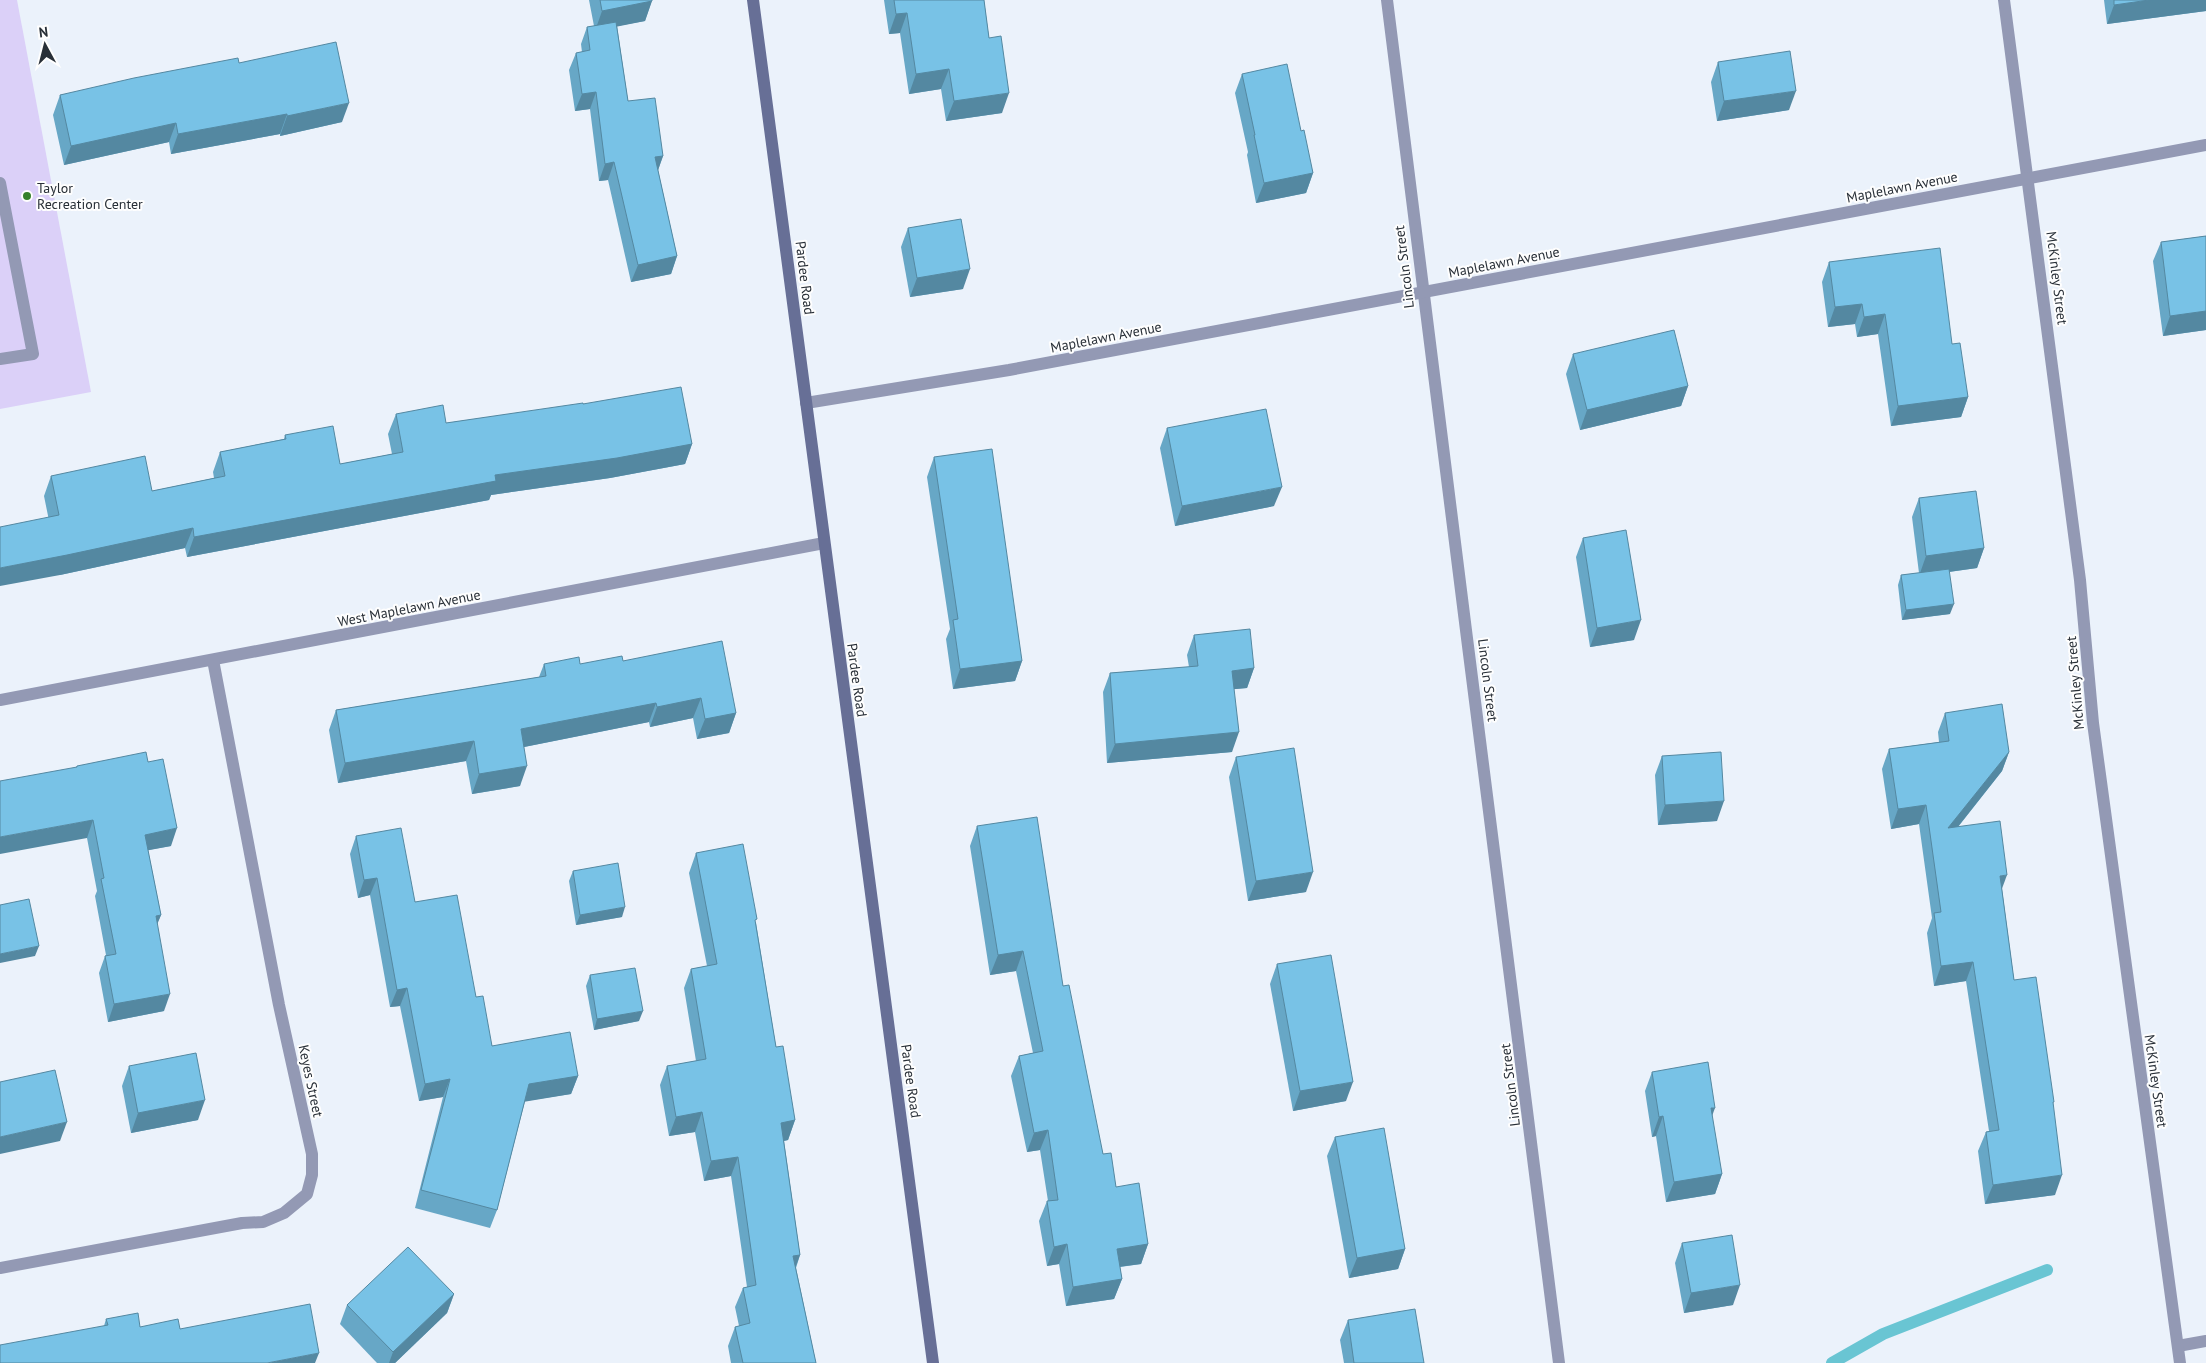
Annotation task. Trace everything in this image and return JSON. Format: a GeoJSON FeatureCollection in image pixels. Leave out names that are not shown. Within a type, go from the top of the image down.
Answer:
{"type":"FeatureCollection","features":[{"type":"Feature","properties":{"kind":"main road","name":"Pardee Road"},"geometry":{"type":"LineString","coordinates":[[753,0],[933,1363]]}},
{"type":"Feature","properties":{"kind":"street","name":"Lincoln Street"},"geometry":{"type":"LineString","coordinates":[[1387,0],[1422,293],[1521,1052],[1559,1363]]}},
{"type":"Feature","properties":{"kind":"street","name":"McKinley Street"},"geometry":{"type":"LineString","coordinates":[[2004,0],[2029,178],[2080,580],[2094,733],[2180,1363]]}},
{"type":"Feature","properties":{"kind":"street","name":"Maplelawn Avenue"},"geometry":{"type":"LineString","coordinates":[[806,404],[1010,370],[2206,145]]}},
{"type":"Feature","properties":{"kind":"street"},"geometry":{"type":"LineString","coordinates":[[0,183],[6,253],[32,354],[0,359]]}},
{"type":"Feature","properties":{"kind":"street","name":"West Maplelawn Avenue"},"geometry":{"type":"LineString","coordinates":[[0,700],[824,543]]}},
{"type":"Feature","properties":{"kind":"street","name":"Keyes Street"},"geometry":{"type":"LineString","coordinates":[[0,1268],[242,1223],[263,1222],[284,1213],[306,1194],[312,1175],[312,1154],[279,1006],[213,660]]}},
{"type":"Feature","properties":{"kind":"street"},"geometry":{"type":"LineString","coordinates":[[2178,1346],[2206,1341]]}},
{"type":"Feature","properties":{"kind":"shaded area","name":"Taylor Recreation Center"},"geometry":{"type":"Polygon","coordinates":[[[0,0],[17,0],[91,392],[0,409],[0,0]]]}},
{"type":"Feature","properties":{"kind":"building"},"geometry":{"type":"Polygon","coordinates":[[[600,0],[652,0],[652,1],[602,11],[600,0]]]}},
{"type":"Feature","properties":{"kind":"building"},"geometry":{"type":"Polygon","coordinates":[[[894,0],[984,0],[989,38],[1001,36],[1009,93],[954,101],[949,69],[916,74],[907,13],[896,14],[894,0]]]}},
{"type":"Feature","properties":{"kind":"building"},"geometry":{"type":"Polygon","coordinates":[[[2114,0],[2149,0],[2114,5],[2114,0]]]}},
{"type":"Feature","properties":{"kind":"building"},"geometry":{"type":"Polygon","coordinates":[[[616,22],[628,101],[655,98],[663,156],[655,157],[677,256],[638,265],[614,162],[605,164],[596,92],[582,94],[576,53],[590,50],[587,27],[616,22]]]}},
{"type":"Feature","properties":{"kind":"building"},"geometry":{"type":"Polygon","coordinates":[[[336,42],[349,103],[287,116],[287,114],[178,134],[176,123],[71,146],[60,95],[134,78],[238,58],[239,63],[336,42]]]}},
{"type":"Feature","properties":{"kind":"building"},"geometry":{"type":"Polygon","coordinates":[[[1790,51],[1796,91],[1724,101],[1718,62],[1790,51]]]}},
{"type":"Feature","properties":{"kind":"building"},"geometry":{"type":"Polygon","coordinates":[[[1287,64],[1301,131],[1304,130],[1313,173],[1264,183],[1242,74],[1287,64]]]}},
{"type":"Feature","properties":{"kind":"building"},"geometry":{"type":"Polygon","coordinates":[[[961,219],[970,269],[917,278],[908,228],[961,219]]]}},
{"type":"Feature","properties":{"kind":"building"},"geometry":{"type":"Polygon","coordinates":[[[2206,236],[2206,311],[2170,316],[2161,242],[2206,236]]]}},
{"type":"Feature","properties":{"kind":"building"},"geometry":{"type":"Polygon","coordinates":[[[1940,248],[1952,344],[1960,343],[1968,397],[1898,406],[1885,314],[1864,317],[1862,304],[1835,307],[1829,262],[1940,248]]]}},
{"type":"Feature","properties":{"kind":"building"},"geometry":{"type":"Polygon","coordinates":[[[1674,330],[1688,386],[1587,410],[1573,354],[1674,330]]]}},
{"type":"Feature","properties":{"kind":"building"},"geometry":{"type":"Polygon","coordinates":[[[681,387],[692,444],[617,458],[495,475],[496,481],[194,537],[193,528],[0,568],[0,527],[59,515],[51,476],[145,456],[152,491],[225,476],[220,452],[286,439],[285,435],[333,426],[340,464],[403,452],[396,414],[443,405],[446,423],[583,404],[681,387]]]}},
{"type":"Feature","properties":{"kind":"building"},"geometry":{"type":"Polygon","coordinates":[[[1266,409],[1282,487],[1182,506],[1167,428],[1266,409]]]}},
{"type":"Feature","properties":{"kind":"building"},"geometry":{"type":"Polygon","coordinates":[[[992,449],[1022,661],[960,669],[953,620],[958,619],[934,457],[992,449]]]}},
{"type":"Feature","properties":{"kind":"building"},"geometry":{"type":"Polygon","coordinates":[[[1976,491],[1984,548],[1926,556],[1919,498],[1976,491]]]}},
{"type":"Feature","properties":{"kind":"building"},"geometry":{"type":"Polygon","coordinates":[[[1626,530],[1641,620],[1597,628],[1583,538],[1626,530]]]}},
{"type":"Feature","properties":{"kind":"building"},"geometry":{"type":"Polygon","coordinates":[[[1949,569],[1954,604],[1906,610],[1901,575],[1949,569]]]}},
{"type":"Feature","properties":{"kind":"building"},"geometry":{"type":"Polygon","coordinates":[[[1250,629],[1254,668],[1232,671],[1239,732],[1115,744],[1110,673],[1198,666],[1194,635],[1250,629]]]}},
{"type":"Feature","properties":{"kind":"building"},"geometry":{"type":"Polygon","coordinates":[[[722,641],[736,713],[705,719],[701,698],[657,707],[656,703],[521,729],[527,766],[479,774],[474,741],[345,763],[336,710],[546,676],[544,664],[579,657],[580,664],[622,656],[623,661],[722,641]]]}},
{"type":"Feature","properties":{"kind":"building"},"geometry":{"type":"Polygon","coordinates":[[[2002,704],[2009,752],[1948,828],[2000,821],[2007,875],[2000,876],[2014,980],[2036,977],[2054,1102],[2062,1175],[1993,1185],[1986,1132],[1999,1130],[1973,962],[1941,966],[1934,913],[1941,912],[1926,805],[1898,809],[1889,749],[1949,741],[1945,713],[2002,704]]]}},
{"type":"Feature","properties":{"kind":"building"},"geometry":{"type":"Polygon","coordinates":[[[1294,748],[1313,872],[1256,881],[1236,757],[1294,748]]]}},
{"type":"Feature","properties":{"kind":"building"},"geometry":{"type":"Polygon","coordinates":[[[146,752],[148,762],[163,759],[177,828],[145,835],[161,915],[156,916],[170,994],[114,1004],[105,956],[116,954],[101,879],[104,878],[93,820],[0,837],[0,781],[146,752]]]}},
{"type":"Feature","properties":{"kind":"building"},"geometry":{"type":"Polygon","coordinates":[[[1721,752],[1724,801],[1665,805],[1662,756],[1721,752]]]}},
{"type":"Feature","properties":{"kind":"building"},"geometry":{"type":"Polygon","coordinates":[[[1037,817],[1063,986],[1069,985],[1103,1154],[1111,1153],[1116,1187],[1139,1183],[1148,1244],[1117,1249],[1122,1279],[1073,1287],[1067,1244],[1054,1247],[1047,1201],[1058,1200],[1048,1130],[1034,1133],[1019,1056],[1043,1051],[1023,951],[998,955],[977,826],[1037,817]]]}},
{"type":"Feature","properties":{"kind":"building"},"geometry":{"type":"Polygon","coordinates":[[[401,828],[415,902],[457,895],[476,997],[483,996],[492,1046],[570,1032],[578,1076],[529,1084],[497,1210],[421,1190],[450,1079],[425,1084],[407,988],[397,990],[377,878],[364,880],[356,836],[401,828]]]}},
{"type":"Feature","properties":{"kind":"building"},"geometry":{"type":"Polygon","coordinates":[[[743,844],[757,919],[755,920],[776,1047],[783,1046],[795,1120],[781,1123],[800,1255],[793,1256],[816,1363],[743,1363],[735,1327],[750,1323],[743,1288],[756,1285],[738,1157],[711,1161],[702,1112],[676,1117],[667,1066],[706,1059],[691,969],[717,964],[696,853],[743,844]]]}},
{"type":"Feature","properties":{"kind":"building"},"geometry":{"type":"Polygon","coordinates":[[[618,863],[625,907],[580,915],[573,871],[618,863]]]}},
{"type":"Feature","properties":{"kind":"building"},"geometry":{"type":"Polygon","coordinates":[[[29,899],[39,946],[0,954],[0,905],[29,899]]]}},
{"type":"Feature","properties":{"kind":"building"},"geometry":{"type":"Polygon","coordinates":[[[1331,955],[1353,1082],[1300,1091],[1277,964],[1331,955]]]}},
{"type":"Feature","properties":{"kind":"building"},"geometry":{"type":"Polygon","coordinates":[[[635,968],[643,1011],[597,1019],[590,975],[635,968]]]}},
{"type":"Feature","properties":{"kind":"building"},"geometry":{"type":"Polygon","coordinates":[[[196,1053],[205,1100],[138,1113],[129,1066],[196,1053]]]}},
{"type":"Feature","properties":{"kind":"building"},"geometry":{"type":"Polygon","coordinates":[[[1708,1062],[1715,1108],[1711,1108],[1722,1174],[1674,1182],[1663,1116],[1659,1117],[1652,1072],[1708,1062]]]}},
{"type":"Feature","properties":{"kind":"building"},"geometry":{"type":"Polygon","coordinates":[[[55,1070],[67,1122],[0,1137],[0,1082],[55,1070]]]}},
{"type":"Feature","properties":{"kind":"building"},"geometry":{"type":"Polygon","coordinates":[[[1384,1128],[1405,1249],[1357,1258],[1335,1137],[1384,1128]]]}},
{"type":"Feature","properties":{"kind":"building"},"geometry":{"type":"Polygon","coordinates":[[[1732,1235],[1740,1285],[1691,1293],[1682,1243],[1732,1235]]]}},
{"type":"Feature","properties":{"kind":"building"},"geometry":{"type":"Polygon","coordinates":[[[408,1247],[454,1294],[393,1352],[347,1305],[408,1247]]]}},
{"type":"Feature","properties":{"kind":"building"},"geometry":{"type":"Polygon","coordinates":[[[310,1304],[319,1353],[267,1363],[0,1363],[0,1345],[108,1325],[106,1319],[138,1313],[140,1327],[178,1319],[180,1329],[310,1304]]]}},
{"type":"Feature","properties":{"kind":"building"},"geometry":{"type":"Polygon","coordinates":[[[1415,1309],[1424,1363],[1354,1363],[1348,1320],[1415,1309]]]}},
{"type":"Feature","properties":{"kind":"waterway"},"geometry":{"type":"LineString","coordinates":[[1832,1363],[1883,1334],[2047,1270]]}},
{"type":"Feature","properties":{"kind":"place","name":"Taylor Recreation Center"},"geometry":{"type":"Point","coordinates":[27,196]}}]}
